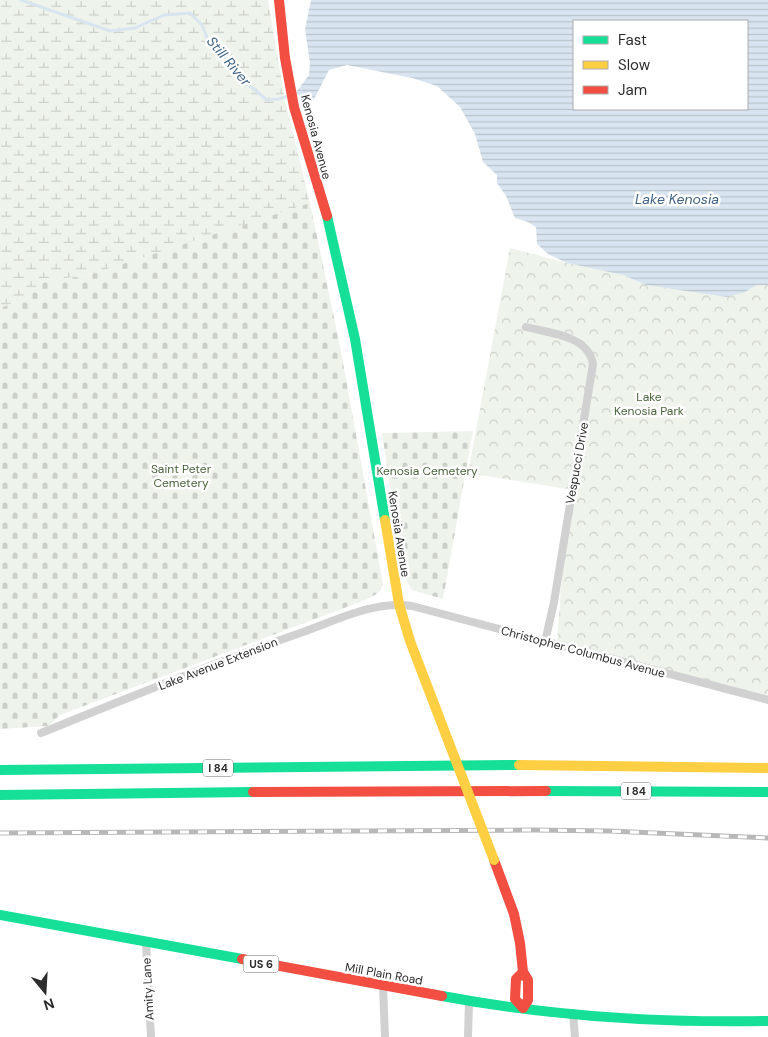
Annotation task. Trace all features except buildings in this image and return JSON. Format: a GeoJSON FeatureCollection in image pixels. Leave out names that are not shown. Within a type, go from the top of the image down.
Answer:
{"type":"FeatureCollection","features":[{"type":"Feature","properties":{"kind":"main road","name":"Kenosia Avenue"},"geometry":{"type":"LineString","coordinates":[[279,0],[285,58],[294,107],[331,232],[348,302],[399,604],[410,641],[514,914],[523,972],[528,980],[528,1000],[523,1008]]}},
{"type":"Feature","properties":{"kind":"main road","name":"I 84"},"geometry":{"type":"LineString","coordinates":[[0,770],[542,765],[768,768]]}},
{"type":"Feature","properties":{"kind":"main road","name":"I 84"},"geometry":{"type":"LineString","coordinates":[[0,794],[448,790],[768,792]]}},
{"type":"Feature","properties":{"kind":"main road","name":"Mill Plain Road"},"geometry":{"type":"LineString","coordinates":[[0,915],[469,1001],[573,1013],[662,1020],[768,1021]]}},
{"type":"Feature","properties":{"kind":"street","name":"Vespucci Drive"},"geometry":{"type":"LineString","coordinates":[[526,327],[565,336],[576,341],[585,348],[592,358],[593,364],[554,602],[545,642]]}},
{"type":"Feature","properties":{"kind":"street","name":"Christopher Columbus Avenue"},"geometry":{"type":"LineString","coordinates":[[399,604],[768,700]]}},
{"type":"Feature","properties":{"kind":"street","name":"Lake Avenue Extension"},"geometry":{"type":"LineString","coordinates":[[41,733],[144,691],[288,637],[371,609],[399,604]]}},
{"type":"Feature","properties":{"kind":"street","name":"Amity Lane"},"geometry":{"type":"LineString","coordinates":[[146,942],[151,1037]]}},
{"type":"Feature","properties":{"kind":"street"},"geometry":{"type":"LineString","coordinates":[[383,986],[384,1037]]}},
{"type":"Feature","properties":{"kind":"street"},"geometry":{"type":"LineString","coordinates":[[468,1037],[469,1001]]}},
{"type":"Feature","properties":{"kind":"street"},"geometry":{"type":"LineString","coordinates":[[573,1013],[575,1037]]}},
{"type":"Feature","properties":{"kind":"green space"},"geometry":{"type":"Polygon","coordinates":[[[0,0],[268,0],[285,101],[310,203],[86,276],[45,280],[25,299],[0,308],[0,0]]]}},
{"type":"Feature","properties":{"kind":"green space","name":"Saint Peter Cemetery"},"geometry":{"type":"Polygon","coordinates":[[[310,203],[340,346],[383,584],[381,589],[368,599],[60,715],[48,726],[0,729],[0,308],[25,299],[45,280],[86,276],[310,203]]]}},
{"type":"Feature","properties":{"kind":"green space","name":"Lake Kenosia Park"},"geometry":{"type":"Polygon","coordinates":[[[510,248],[623,275],[646,285],[745,292],[757,285],[768,285],[768,703],[728,694],[557,644],[568,489],[468,473],[510,248]]]}},
{"type":"Feature","properties":{"kind":"green space","name":"Kenosia Cemetery"},"geometry":{"type":"Polygon","coordinates":[[[473,431],[443,599],[412,590],[404,577],[382,433],[473,431]]]}},
{"type":"Feature","properties":{"kind":"water","name":"Lake Kenosia"},"geometry":{"type":"Polygon","coordinates":[[[311,0],[768,0],[768,285],[757,285],[745,292],[727,297],[646,285],[623,275],[567,263],[548,254],[537,244],[536,227],[515,218],[506,196],[497,183],[497,175],[483,162],[475,134],[460,107],[437,86],[412,78],[347,65],[329,70],[313,101],[304,104],[297,91],[309,75],[310,63],[305,29],[311,0]]]}},
{"type":"Feature","properties":{"kind":"waterway","name":"Still River"},"geometry":{"type":"LineString","coordinates":[[21,0],[110,31],[135,28],[164,15],[190,13],[202,25],[209,42],[232,64],[245,82],[267,100],[279,99],[301,92]]}},
{"type":"Feature","properties":{"kind":"railway"},"geometry":{"type":"LineString","coordinates":[[0,833],[534,830],[609,831],[768,838]]}},
{"type":"Feature","properties":{"kind":"traffic: fast"},"geometry":{"type":"LineString","coordinates":[[327,216],[355,339],[385,520]]}},
{"type":"Feature","properties":{"kind":"traffic: fast"},"geometry":{"type":"LineString","coordinates":[[0,770],[519,765]]}},
{"type":"Feature","properties":{"kind":"traffic: fast"},"geometry":{"type":"LineString","coordinates":[[546,791],[768,792]]}},
{"type":"Feature","properties":{"kind":"traffic: fast"},"geometry":{"type":"LineString","coordinates":[[0,795],[253,792]]}},
{"type":"Feature","properties":{"kind":"traffic: fast"},"geometry":{"type":"LineString","coordinates":[[0,915],[242,959]]}},
{"type":"Feature","properties":{"kind":"traffic: fast"},"geometry":{"type":"LineString","coordinates":[[442,996],[523,1009],[604,1017],[686,1021],[768,1021]]}},
{"type":"Feature","properties":{"kind":"traffic: slow"},"geometry":{"type":"LineString","coordinates":[[385,520],[399,604],[410,641],[449,743]]}},
{"type":"Feature","properties":{"kind":"traffic: slow"},"geometry":{"type":"LineString","coordinates":[[449,743],[494,860]]}},
{"type":"Feature","properties":{"kind":"traffic: slow"},"geometry":{"type":"LineString","coordinates":[[519,765],[768,768]]}},
{"type":"Feature","properties":{"kind":"traffic: jam"},"geometry":{"type":"LineString","coordinates":[[279,0],[285,58],[294,107],[327,216]]}},
{"type":"Feature","properties":{"kind":"traffic: jam"},"geometry":{"type":"LineString","coordinates":[[253,792],[546,791]]}},
{"type":"Feature","properties":{"kind":"traffic: jam"},"geometry":{"type":"LineString","coordinates":[[494,860],[514,914],[523,972],[528,980],[528,1000],[523,1008],[515,999],[516,979],[523,972]]}},
{"type":"Feature","properties":{"kind":"traffic: jam"},"geometry":{"type":"LineString","coordinates":[[242,959],[442,996]]}}]}
